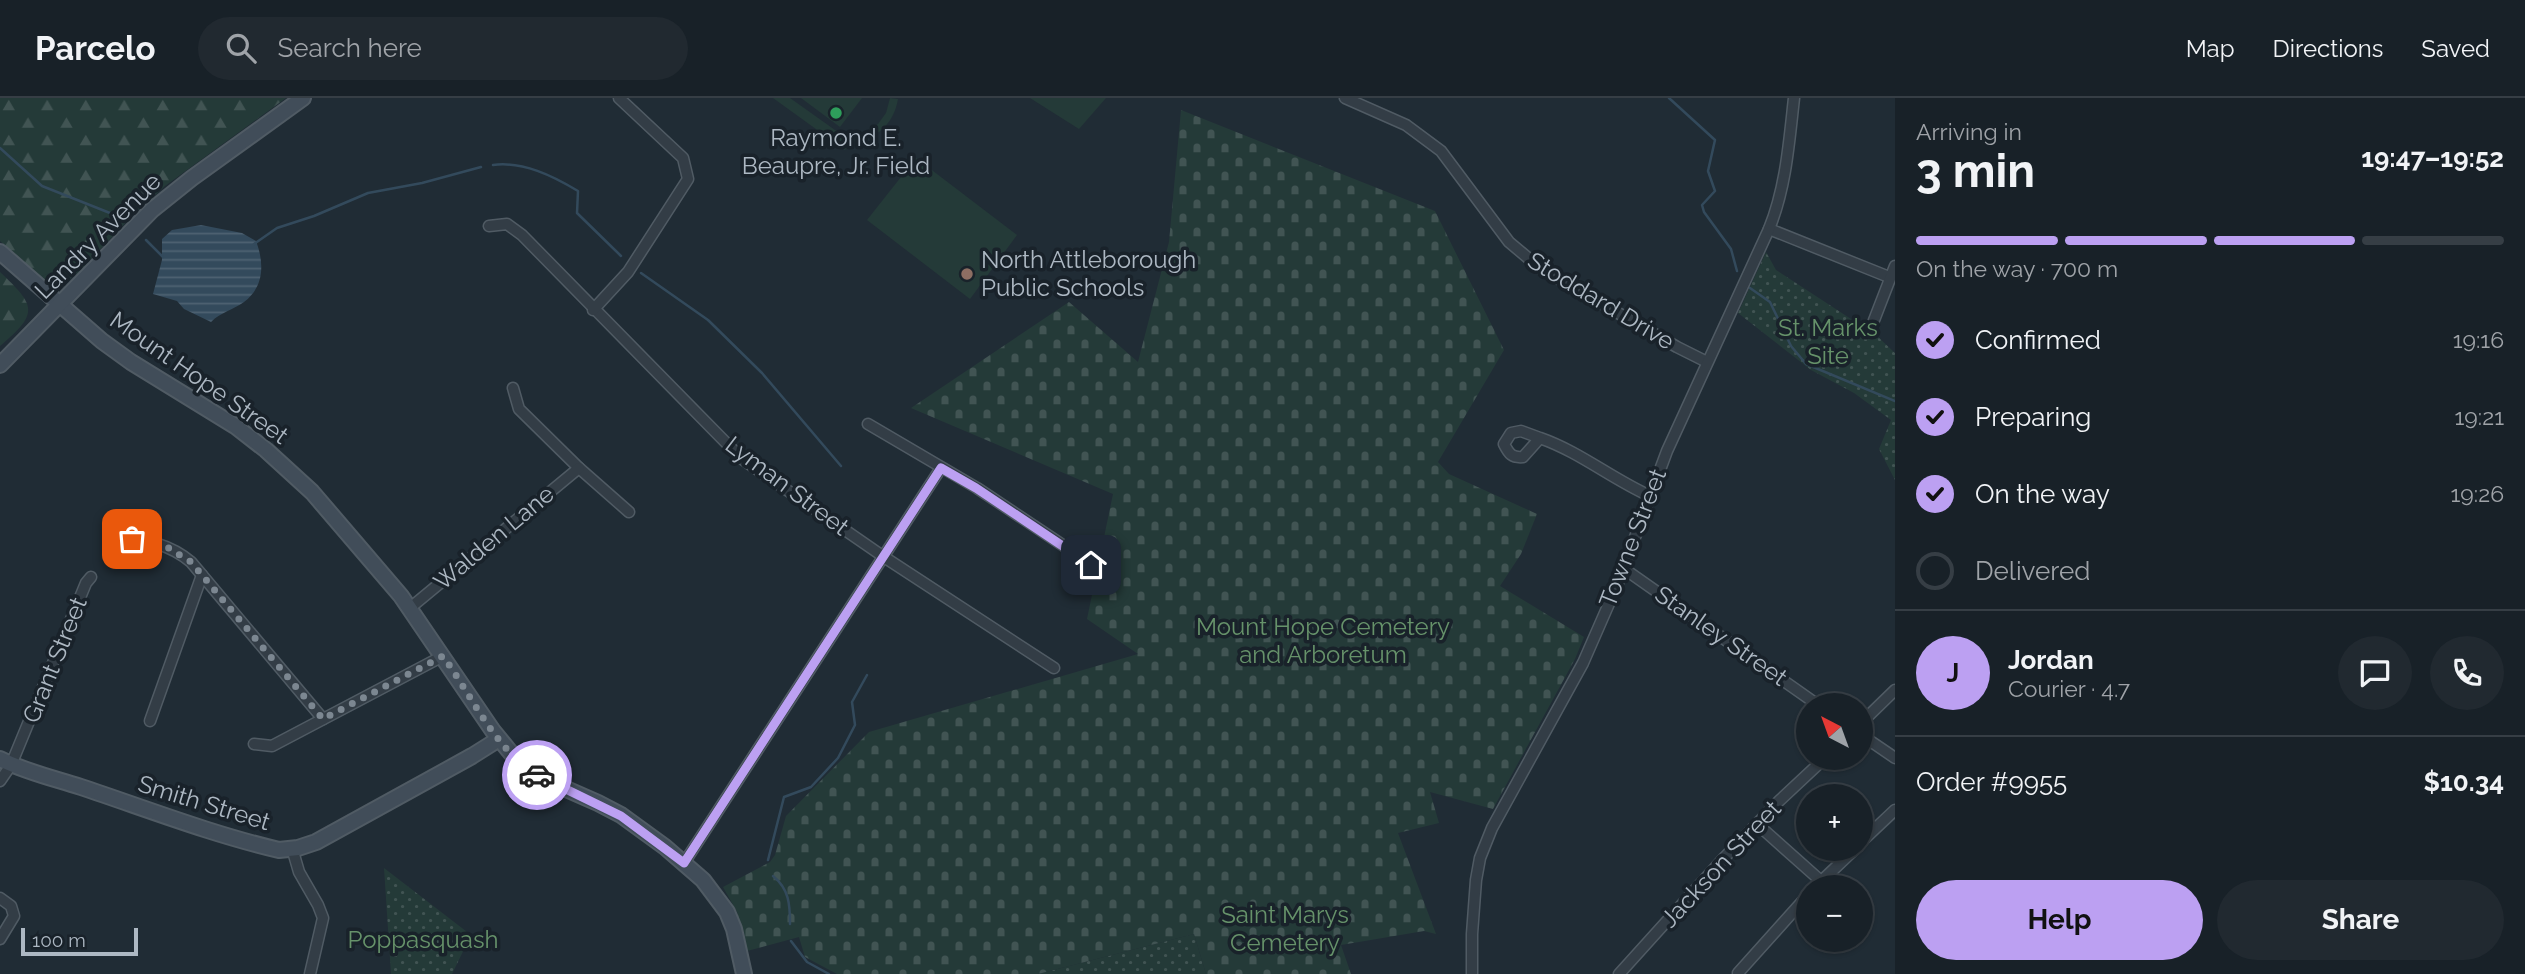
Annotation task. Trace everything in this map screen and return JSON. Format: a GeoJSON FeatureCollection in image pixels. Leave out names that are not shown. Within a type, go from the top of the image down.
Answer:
{"type":"FeatureCollection","features":[{"type":"Feature","properties":{"kind":"street","name":"Landry Avenue"},"geometry":{"type":"LineString","coordinates":[[0,365],[152,210],[202,170],[303,98]]}},
{"type":"Feature","properties":{"kind":"street"},"geometry":{"type":"LineString","coordinates":[[593,310],[628,272],[688,178],[683,158],[619,98]]}},
{"type":"Feature","properties":{"kind":"street","name":"Stoddard Drive"},"geometry":{"type":"LineString","coordinates":[[1345,98],[1406,125],[1441,151],[1509,242],[1540,268],[1677,348],[1707,362]]}},
{"type":"Feature","properties":{"kind":"street","name":"Towne Street"},"geometry":{"type":"LineString","coordinates":[[1472,974],[1474,905],[1480,858],[1498,817],[1583,663],[1623,568],[1667,451],[1769,229],[1786,168],[1794,98]]}},
{"type":"Feature","properties":{"kind":"street","name":"Lyman Street"},"geometry":{"type":"LineString","coordinates":[[489,226],[507,224],[522,235],[742,459],[884,557],[1054,668]]}},
{"type":"Feature","properties":{"kind":"street"},"geometry":{"type":"LineString","coordinates":[[1769,229],[1889,277]]}},
{"type":"Feature","properties":{"kind":"street","name":"Mount Hope Street"},"geometry":{"type":"LineString","coordinates":[[0,252],[116,352],[202,404],[266,450],[312,492],[410,608],[499,739],[529,769],[621,816],[703,880],[727,912],[734,929],[744,974]]}},
{"type":"Feature","properties":{"kind":"street"},"geometry":{"type":"LineString","coordinates":[[1871,328],[1895,265]]}},
{"type":"Feature","properties":{"kind":"street"},"geometry":{"type":"LineString","coordinates":[[513,388],[519,409],[629,512]]}},
{"type":"Feature","properties":{"kind":"street"},"geometry":{"type":"LineString","coordinates":[[868,424],[976,488],[1091,565]]}},
{"type":"Feature","properties":{"kind":"street"},"geometry":{"type":"LineString","coordinates":[[1540,438],[1584,457],[1650,496]]}},
{"type":"Feature","properties":{"kind":"street","name":"Walden Lane"},"geometry":{"type":"LineString","coordinates":[[410,608],[579,468]]}},
{"type":"Feature","properties":{"kind":"street"},"geometry":{"type":"LineString","coordinates":[[684,863],[941,468]]}},
{"type":"Feature","properties":{"kind":"street"},"geometry":{"type":"LineString","coordinates":[[120,541],[132,539],[167,547],[191,562],[323,719]]}},
{"type":"Feature","properties":{"kind":"street","name":"Stanley Street"},"geometry":{"type":"LineString","coordinates":[[1623,568],[1801,693]]}},
{"type":"Feature","properties":{"kind":"street"},"geometry":{"type":"LineString","coordinates":[[150,721],[202,575]]}},
{"type":"Feature","properties":{"kind":"street","name":"Grant Street"},"geometry":{"type":"LineString","coordinates":[[0,781],[6,762],[91,577]]}},
{"type":"Feature","properties":{"kind":"street"},"geometry":{"type":"LineString","coordinates":[[254,744],[272,746],[443,656]]}},
{"type":"Feature","properties":{"kind":"street"},"geometry":{"type":"LineString","coordinates":[[1873,711],[1895,690]]}},
{"type":"Feature","properties":{"kind":"street","name":"Smith Street"},"geometry":{"type":"LineString","coordinates":[[6,762],[232,838],[279,850],[316,842],[499,739]]}},
{"type":"Feature","properties":{"kind":"street"},"geometry":{"type":"LineString","coordinates":[[1873,743],[1895,758]]}},
{"type":"Feature","properties":{"kind":"street","name":"Jackson Street"},"geometry":{"type":"LineString","coordinates":[[1619,974],[1757,824],[1813,770]]}},
{"type":"Feature","properties":{"kind":"street"},"geometry":{"type":"LineString","coordinates":[[1873,831],[1895,810]]}},
{"type":"Feature","properties":{"kind":"street"},"geometry":{"type":"LineString","coordinates":[[1757,824],[1809,875]]}},
{"type":"Feature","properties":{"kind":"street"},"geometry":{"type":"LineString","coordinates":[[292,849],[299,872],[323,918],[310,974]]}},
{"type":"Feature","properties":{"kind":"street"},"geometry":{"type":"LineString","coordinates":[[1828,875],[1842,861]]}},
{"type":"Feature","properties":{"kind":"street"},"geometry":{"type":"LineString","coordinates":[[0,898],[11,906],[14,916],[0,939]]}},
{"type":"Feature","properties":{"kind":"street"},"geometry":{"type":"LineString","coordinates":[[1738,972],[1796,908]]}},
{"type":"Feature","properties":{"kind":"green space"},"geometry":{"type":"Polygon","coordinates":[[[0,98],[286,98],[165,186],[94,256],[39,277],[0,241],[0,98]]]}},
{"type":"Feature","properties":{"kind":"green space"},"geometry":{"type":"Polygon","coordinates":[[[773,98],[790,98],[835,130],[855,134],[878,124],[886,113],[890,98],[898,99],[892,116],[882,129],[868,138],[851,142],[845,150],[773,98]]]}},
{"type":"Feature","properties":{"kind":"green space","name":"Raymond E. Beaupre, Jr. Field"},"geometry":{"type":"Polygon","coordinates":[[[801,98],[862,98],[840,127],[801,98]]]}},
{"type":"Feature","properties":{"kind":"green space"},"geometry":{"type":"Polygon","coordinates":[[[1030,98],[1106,98],[1079,129],[1030,98]]]}},
{"type":"Feature","properties":{"kind":"green space","name":"Mount Hope Cemetery and Arboretum"},"geometry":{"type":"Polygon","coordinates":[[[1181,110],[1435,211],[1504,350],[1438,462],[1449,474],[1537,514],[1521,554],[1500,586],[1584,637],[1575,659],[1493,809],[1430,792],[1439,823],[1398,833],[1436,934],[1424,931],[1341,945],[1351,974],[1206,974],[1194,934],[1038,974],[837,974],[805,957],[799,937],[747,951],[737,912],[723,887],[770,862],[775,855],[786,816],[869,732],[1138,654],[1087,619],[1113,494],[911,408],[1069,302],[1138,362],[1169,242],[1181,110]]]}},
{"type":"Feature","properties":{"kind":"green space"},"geometry":{"type":"Polygon","coordinates":[[[916,158],[1017,235],[970,299],[867,220],[916,158]]]}},
{"type":"Feature","properties":{"kind":"green space","name":"St. Marks Site"},"geometry":{"type":"Polygon","coordinates":[[[1766,252],[1776,270],[1877,336],[1895,353],[1895,480],[1879,449],[1891,420],[1854,393],[1811,370],[1738,313],[1766,252]]]}},
{"type":"Feature","properties":{"kind":"green space"},"geometry":{"type":"Polygon","coordinates":[[[94,256],[76,274],[62,282],[55,284],[39,277],[94,256]]]}},
{"type":"Feature","properties":{"kind":"green space"},"geometry":{"type":"Polygon","coordinates":[[[0,272],[21,293],[28,309],[22,325],[0,346],[0,272]]]}},
{"type":"Feature","properties":{"kind":"green space","name":"Poppasquash"},"geometry":{"type":"Polygon","coordinates":[[[384,868],[471,935],[452,974],[391,974],[384,868]]]}},
{"type":"Feature","properties":{"kind":"green space"},"geometry":{"type":"Polygon","coordinates":[[[1194,934],[1206,974],[1038,974],[1194,934]]]}},
{"type":"Feature","properties":{"kind":"water"},"geometry":{"type":"Polygon","coordinates":[[[201,225],[242,233],[256,241],[261,265],[259,281],[251,296],[211,322],[184,309],[177,301],[153,294],[162,260],[162,239],[172,230],[201,225]]]}},
{"type":"Feature","properties":{"kind":"waterway"},"geometry":{"type":"LineString","coordinates":[[1669,98],[1715,140],[1708,171],[1715,191],[1702,205],[1704,212],[1731,249],[1737,271]]}},
{"type":"Feature","properties":{"kind":"waterway"},"geometry":{"type":"LineString","coordinates":[[0,148],[42,186],[120,217]]}},
{"type":"Feature","properties":{"kind":"waterway"},"geometry":{"type":"LineString","coordinates":[[493,165],[526,168],[548,175],[578,191],[577,213],[621,256]]}},
{"type":"Feature","properties":{"kind":"waterway"},"geometry":{"type":"LineString","coordinates":[[254,244],[277,228],[368,193],[422,183],[481,167]]}},
{"type":"Feature","properties":{"kind":"waterway"},"geometry":{"type":"LineString","coordinates":[[146,240],[163,257]]}},
{"type":"Feature","properties":{"kind":"waterway"},"geometry":{"type":"LineString","coordinates":[[641,273],[708,320],[762,373],[841,466]]}},
{"type":"Feature","properties":{"kind":"waterway"},"geometry":{"type":"LineString","coordinates":[[1750,288],[1770,302],[1791,346],[1806,364],[1895,401]]}},
{"type":"Feature","properties":{"kind":"waterway"},"geometry":{"type":"LineString","coordinates":[[768,860],[784,797],[811,787],[838,758],[855,725],[852,702],[867,675]]}},
{"type":"Feature","properties":{"kind":"waterway"},"geometry":{"type":"LineString","coordinates":[[773,876],[788,897],[790,924]]}},
{"type":"Feature","properties":{"kind":"waterway"},"geometry":{"type":"LineString","coordinates":[[791,941],[807,962],[829,974]]}},
{"type":"Feature","properties":{"kind":"way so far"},"geometry":{"type":"LineString","coordinates":[[132,539],[167,547],[191,562],[323,719],[443,656],[496,735],[511,753],[537,775]]}},
{"type":"Feature","properties":{"kind":"place","name":"Raymond E. Beaupre, Jr. Field"},"geometry":{"type":"Point","coordinates":[836,113]}},
{"type":"Feature","properties":{"kind":"place","name":"North Attleborough Public Schools"},"geometry":{"type":"Point","coordinates":[967,274]}},
{"type":"Feature","properties":{"kind":"route"},"geometry":{"type":"LineString","coordinates":[[537,775],[621,816],[642,829],[684,863],[941,468],[976,488],[1091,565]]}},
{"type":"Feature","properties":{"kind":"park label","name":"Saint Marys Cemetery"},"geometry":{"type":"Point","coordinates":[1285,929]}}]}
